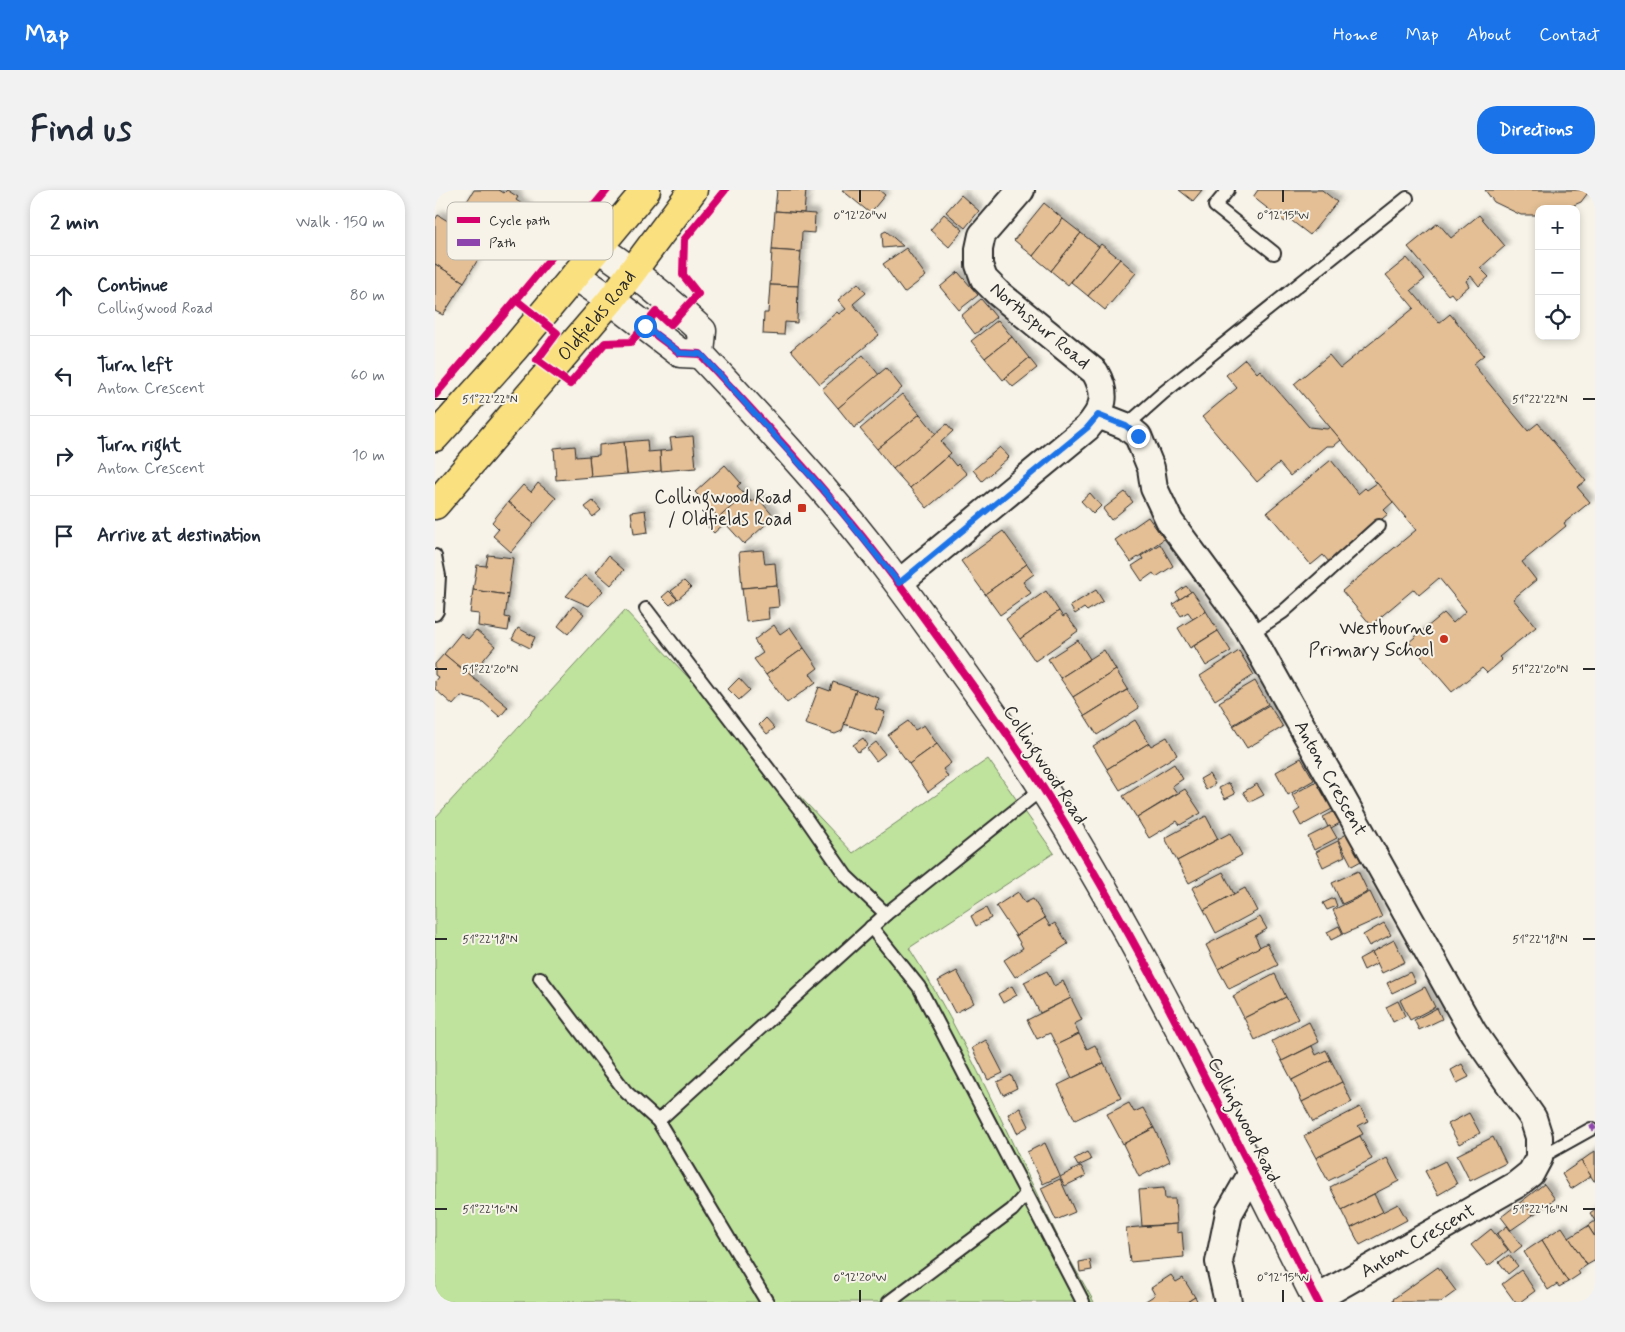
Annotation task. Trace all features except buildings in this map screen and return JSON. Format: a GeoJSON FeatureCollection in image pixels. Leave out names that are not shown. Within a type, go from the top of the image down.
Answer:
{"type":"FeatureCollection","features":[{"type":"Feature","properties":{"kind":"highway"},"geometry":{"type":"LineString","coordinates":[[613,231],[646,190]]}},
{"type":"Feature","properties":{"kind":"highway","name":"Oldfields Road"},"geometry":{"type":"LineString","coordinates":[[435,505],[611,300],[693,190]]}},
{"type":"Feature","properties":{"kind":"highway"},"geometry":{"type":"LineString","coordinates":[[435,437],[513,350],[589,260]]}},
{"type":"Feature","properties":{"kind":"street","name":"Northspur Road"},"geometry":{"type":"LineString","coordinates":[[1021,190],[982,235],[979,249],[979,265],[984,279],[998,294],[1095,372],[1103,385],[1103,400],[1098,415]]}},
{"type":"Feature","properties":{"kind":"street"},"geometry":{"type":"LineString","coordinates":[[576,276],[611,300],[680,353],[701,354],[702,331],[666,297],[613,257]]}},
{"type":"Feature","properties":{"kind":"street","name":"Collingwood Road"},"geometry":{"type":"LineString","coordinates":[[701,354],[827,494],[899,583],[1002,726],[1043,788],[1116,909],[1216,1098],[1317,1301]]}},
{"type":"Feature","properties":{"kind":"street"},"geometry":{"type":"LineString","coordinates":[[899,583],[1087,428],[1098,415]]}},
{"type":"Feature","properties":{"kind":"street","name":"Anton Crescent"},"geometry":{"type":"LineString","coordinates":[[1098,415],[1126,426],[1138,436],[1151,468],[1154,488],[1170,522],[1243,620],[1473,1032],[1533,1118],[1539,1137],[1539,1158],[1531,1173],[1516,1185],[1317,1301]]}},
{"type":"Feature","properties":{"kind":"street"},"geometry":{"type":"LineString","coordinates":[[1228,1302],[1219,1262],[1229,1212],[1252,1173]]}},
{"type":"Feature","properties":{"kind":"lane"},"geometry":{"type":"LineString","coordinates":[[1228,190],[1215,206],[1274,253]]}},
{"type":"Feature","properties":{"kind":"lane"},"geometry":{"type":"LineString","coordinates":[[1126,426],[1163,393],[1407,198]]}},
{"type":"Feature","properties":{"kind":"lane"},"geometry":{"type":"LineString","coordinates":[[1251,634],[1283,612],[1379,526]]}},
{"type":"Feature","properties":{"kind":"lane"},"geometry":{"type":"LineString","coordinates":[[435,556],[439,576],[437,611],[435,614]]}},
{"type":"Feature","properties":{"kind":"lane"},"geometry":{"type":"LineString","coordinates":[[646,609],[803,814],[847,876],[886,914]]}},
{"type":"Feature","properties":{"kind":"lane"},"geometry":{"type":"LineString","coordinates":[[658,1121],[886,914],[1043,788]]}},
{"type":"Feature","properties":{"kind":"lane"},"geometry":{"type":"LineString","coordinates":[[871,927],[919,987],[1083,1302]]}},
{"type":"Feature","properties":{"kind":"lane"},"geometry":{"type":"LineString","coordinates":[[540,978],[626,1092],[658,1121],[767,1302]]}},
{"type":"Feature","properties":{"kind":"lane"},"geometry":{"type":"LineString","coordinates":[[1539,1158],[1591,1129]]}},
{"type":"Feature","properties":{"kind":"lane"},"geometry":{"type":"LineString","coordinates":[[889,1302],[1012,1210],[1026,1194]]}},
{"type":"Feature","properties":{"kind":"green space"},"geometry":{"type":"Polygon","coordinates":[[[625,610],[853,853],[988,759],[1054,853],[909,948],[969,1053],[1061,1244],[1094,1302],[435,1302],[435,818],[625,610]]]}},
{"type":"Feature","properties":{"kind":"marked path"},"geometry":{"type":"LineString","coordinates":[[1591,1129],[1595,1126]]}},
{"type":"Feature","properties":{"kind":"cycle path"},"geometry":{"type":"LineString","coordinates":[[597,202],[607,190]]}},
{"type":"Feature","properties":{"kind":"cycle path"},"geometry":{"type":"LineString","coordinates":[[516,300],[557,333],[537,360],[570,384],[605,343],[631,342],[656,312],[670,325],[698,294],[683,275],[684,240],[725,190]]}},
{"type":"Feature","properties":{"kind":"cycle path"},"geometry":{"type":"LineString","coordinates":[[435,395],[549,260]]}},
{"type":"Feature","properties":{"kind":"cycle path"},"geometry":{"type":"LineString","coordinates":[[645,327],[680,353],[700,354],[796,458],[877,555],[1011,740],[1081,850],[1153,978],[1318,1302]]}},
{"type":"Feature","properties":{"kind":"place","name":"Collingwood Road / Oldfields Road"},"geometry":{"type":"Point","coordinates":[802,508]}},
{"type":"Feature","properties":{"kind":"place","name":"Westbourne Primary School"},"geometry":{"type":"Point","coordinates":[1444,639]}},
{"type":"Feature","properties":{"kind":"route"},"geometry":{"type":"LineString","coordinates":[[645,326],[680,353],[701,354],[827,494],[899,583],[1087,428],[1098,415],[1126,426],[1138,436]]}}]}
